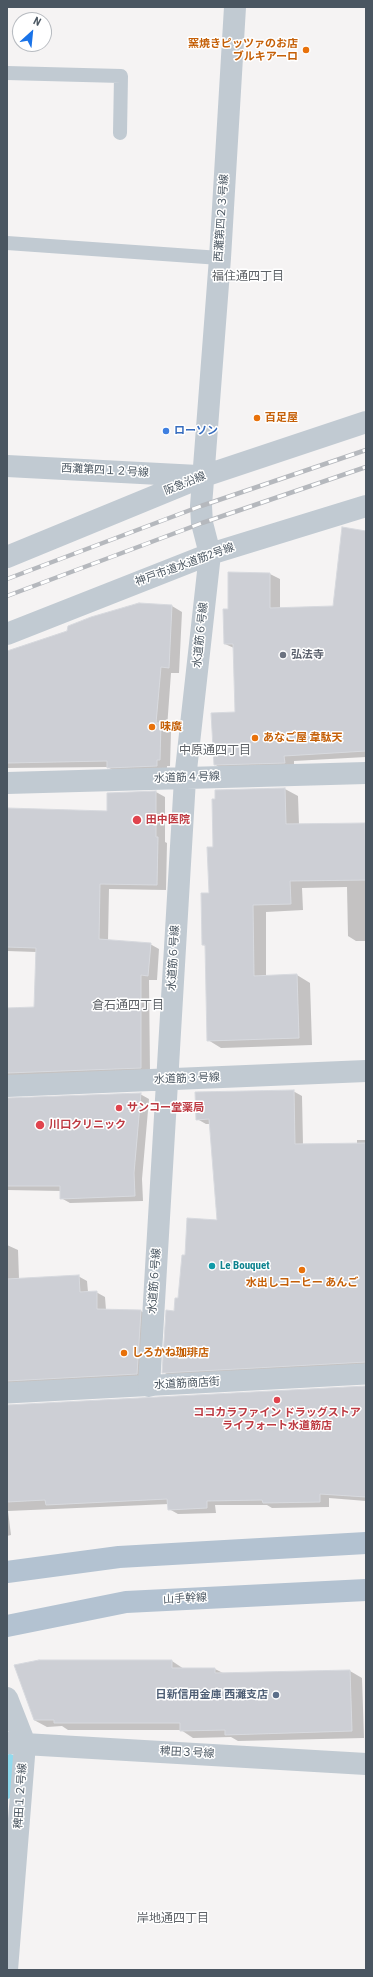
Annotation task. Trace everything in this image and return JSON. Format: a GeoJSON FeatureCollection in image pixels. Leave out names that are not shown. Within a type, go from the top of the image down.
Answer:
{"type":"FeatureCollection","features":[{"type":"Feature","properties":{"kind":"main road"},"geometry":{"type":"LineString","coordinates":[[7,1572],[119,1557],[366,1543]]}},
{"type":"Feature","properties":{"kind":"main road","name":"山手幹線"},"geometry":{"type":"LineString","coordinates":[[7,1626],[126,1602],[366,1590]]}},
{"type":"Feature","properties":{"kind":"street","name":"西灘第四２３号線"},"geometry":{"type":"LineString","coordinates":[[210,554],[202,523],[201,506],[220,258],[235,7]]}},
{"type":"Feature","properties":{"kind":"street","name":"阪急沿線"},"geometry":{"type":"LineString","coordinates":[[7,557],[204,476],[366,422]]}},
{"type":"Feature","properties":{"kind":"street","name":"西灘第四１２号線"},"geometry":{"type":"LineString","coordinates":[[7,466],[204,476]]}},
{"type":"Feature","properties":{"kind":"street","name":"神戸市道水道筋2号線"},"geometry":{"type":"LineString","coordinates":[[7,634],[210,554],[366,506]]}},
{"type":"Feature","properties":{"kind":"street","name":"水道筋６号線"},"geometry":{"type":"LineString","coordinates":[[148,1386],[185,779],[210,554]]}},
{"type":"Feature","properties":{"kind":"street","name":"水道筋４号線"},"geometry":{"type":"LineString","coordinates":[[7,783],[366,773]]}},
{"type":"Feature","properties":{"kind":"street","name":"水道筋３号線"},"geometry":{"type":"LineString","coordinates":[[7,1086],[366,1072]]}},
{"type":"Feature","properties":{"kind":"street","name":"水道筋商店街"},"geometry":{"type":"LineString","coordinates":[[7,1392],[366,1374]]}},
{"type":"Feature","properties":{"kind":"street","name":"稗田１２号線"},"geometry":{"type":"LineString","coordinates":[[7,1698],[16,1743],[7,1970]]}},
{"type":"Feature","properties":{"kind":"street","name":"稗田３号線"},"geometry":{"type":"LineString","coordinates":[[16,1743],[366,1764]]}},
{"type":"Feature","properties":{"kind":"lane"},"geometry":{"type":"LineString","coordinates":[[7,73],[121,76],[120,133]]}},
{"type":"Feature","properties":{"kind":"lane"},"geometry":{"type":"LineString","coordinates":[[7,244],[220,258]]}},
{"type":"Feature","properties":{"kind":"building"},"geometry":{"type":"Polygon","coordinates":[[[342,527],[366,531],[366,751],[284,756],[285,763],[214,765],[211,713],[235,712],[233,644],[224,644],[223,609],[228,609],[228,572],[270,573],[270,608],[333,606],[342,527]]]}},
{"type":"Feature","properties":{"kind":"building"},"geometry":{"type":"Polygon","coordinates":[[[139,603],[172,605],[169,668],[161,667],[156,723],[161,723],[160,760],[157,760],[157,766],[107,768],[107,761],[7,763],[7,651],[67,631],[68,626],[91,617],[139,603]]]}},
{"type":"Feature","properties":{"kind":"building"},"geometry":{"type":"Polygon","coordinates":[[[285,788],[286,824],[365,823],[366,880],[290,881],[291,904],[253,905],[254,976],[297,974],[299,1038],[207,1041],[205,945],[202,945],[201,893],[209,893],[207,847],[213,847],[212,799],[215,799],[215,790],[285,788]]]}},
{"type":"Feature","properties":{"kind":"building"},"geometry":{"type":"Polygon","coordinates":[[[156,791],[156,837],[158,837],[157,885],[100,884],[99,939],[151,943],[148,976],[141,975],[141,1068],[7,1073],[7,1008],[34,1007],[36,948],[7,947],[7,808],[107,811],[107,793],[156,791]]]}},
{"type":"Feature","properties":{"kind":"building"},"geometry":{"type":"Polygon","coordinates":[[[294,1090],[295,1144],[366,1143],[366,1362],[162,1373],[166,1310],[174,1311],[175,1298],[178,1298],[182,1255],[185,1255],[187,1218],[217,1220],[209,1119],[196,1120],[195,1092],[294,1090]]]}},
{"type":"Feature","properties":{"kind":"building"},"geometry":{"type":"Polygon","coordinates":[[[141,1093],[134,1173],[135,1196],[60,1199],[60,1186],[7,1186],[7,1098],[141,1093]]]}},
{"type":"Feature","properties":{"kind":"building"},"geometry":{"type":"Polygon","coordinates":[[[79,1275],[80,1292],[97,1291],[97,1309],[141,1310],[137,1374],[7,1381],[7,1279],[79,1275]]]}},
{"type":"Feature","properties":{"kind":"building"},"geometry":{"type":"Polygon","coordinates":[[[366,1386],[366,1497],[320,1494],[320,1502],[263,1503],[262,1500],[207,1501],[207,1508],[168,1510],[167,1499],[46,1505],[45,1500],[7,1502],[7,1405],[366,1386]]]}},
{"type":"Feature","properties":{"kind":"building"},"geometry":{"type":"Polygon","coordinates":[[[39,1660],[172,1660],[172,1668],[215,1668],[215,1673],[350,1670],[352,1731],[225,1735],[225,1730],[180,1731],[180,1723],[54,1723],[54,1720],[34,1720],[14,1665],[39,1660]]]}},
{"type":"Feature","properties":{"kind":"waterway"},"geometry":{"type":"LineString","coordinates":[[7,1794],[10,1759]]}},
{"type":"Feature","properties":{"kind":"railway"},"geometry":{"type":"LineString","coordinates":[[7,579],[201,506],[366,450]]}},
{"type":"Feature","properties":{"kind":"railway"},"geometry":{"type":"LineString","coordinates":[[7,596],[202,523],[366,467]]}},
{"type":"Feature","properties":{"kind":"place","name":"窯焼きピッツァのお店 ブルキアーロ"},"geometry":{"type":"Point","coordinates":[306,50]}},
{"type":"Feature","properties":{"kind":"place","name":"百足屋"},"geometry":{"type":"Point","coordinates":[257,418]}},
{"type":"Feature","properties":{"kind":"place","name":"ローソン"},"geometry":{"type":"Point","coordinates":[166,431]}},
{"type":"Feature","properties":{"kind":"place","name":"弘法寺"},"geometry":{"type":"Point","coordinates":[283,655]}},
{"type":"Feature","properties":{"kind":"place","name":"味廣"},"geometry":{"type":"Point","coordinates":[152,727]}},
{"type":"Feature","properties":{"kind":"place","name":"あなご屋 韋駄天"},"geometry":{"type":"Point","coordinates":[255,738]}},
{"type":"Feature","properties":{"kind":"place","name":"田中医院"},"geometry":{"type":"Point","coordinates":[137,820]}},
{"type":"Feature","properties":{"kind":"place","name":"サンコー堂薬局"},"geometry":{"type":"Point","coordinates":[119,1108]}},
{"type":"Feature","properties":{"kind":"place","name":"川口クリニック"},"geometry":{"type":"Point","coordinates":[40,1125]}},
{"type":"Feature","properties":{"kind":"place","name":"Le Bouquet"},"geometry":{"type":"Point","coordinates":[212,1266]}},
{"type":"Feature","properties":{"kind":"place","name":"水出しコーヒー あんご"},"geometry":{"type":"Point","coordinates":[302,1270]}},
{"type":"Feature","properties":{"kind":"place","name":"しろかね珈琲店"},"geometry":{"type":"Point","coordinates":[124,1353]}},
{"type":"Feature","properties":{"kind":"place","name":"ココカラファイン ドラッグストア ライフォート水道筋店"},"geometry":{"type":"Point","coordinates":[277,1400]}},
{"type":"Feature","properties":{"kind":"place","name":"日新信用金庫 西灘支店"},"geometry":{"type":"Point","coordinates":[276,1695]}},
{"type":"Feature","properties":{"kind":"district","name":"福住通四丁目"},"geometry":{"type":"Point","coordinates":[248,277]}},
{"type":"Feature","properties":{"kind":"district","name":"中原通四丁目"},"geometry":{"type":"Point","coordinates":[215,751]}},
{"type":"Feature","properties":{"kind":"district","name":"倉石通四丁目"},"geometry":{"type":"Point","coordinates":[128,1006]}},
{"type":"Feature","properties":{"kind":"district","name":"岸地通四丁目"},"geometry":{"type":"Point","coordinates":[173,1919]}}]}
